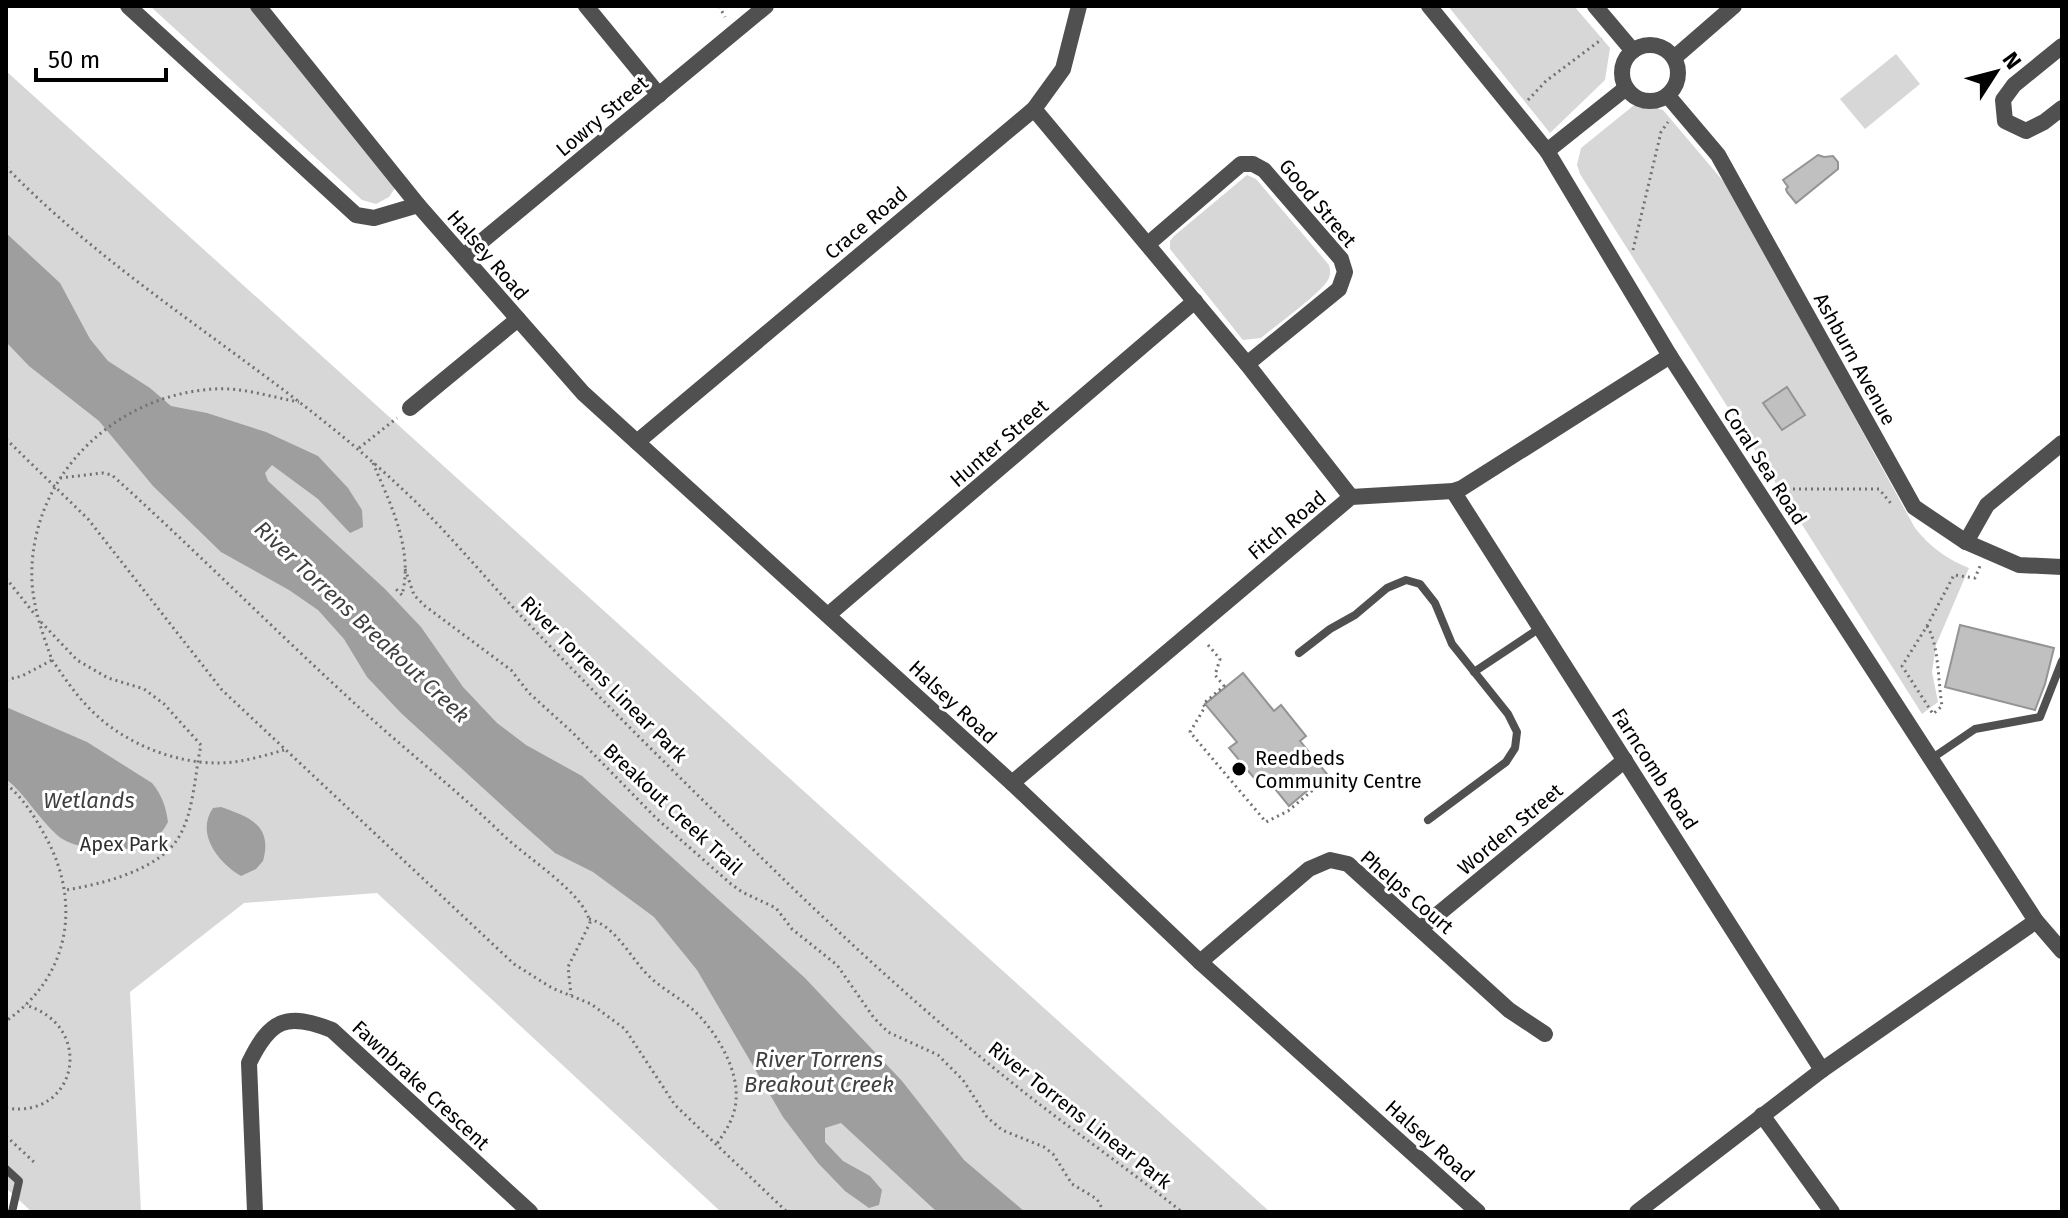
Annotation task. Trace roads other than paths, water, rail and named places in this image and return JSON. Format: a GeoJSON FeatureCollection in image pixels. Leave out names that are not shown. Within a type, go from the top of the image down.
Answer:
{"type":"FeatureCollection","features":[{"type":"Feature","properties":{"kind":"street","name":"Halsey Road"},"geometry":{"type":"LineString","coordinates":[[128,6],[356,215],[374,218],[418,205]]}},
{"type":"Feature","properties":{"kind":"street","name":"Halsey Road"},"geometry":{"type":"LineString","coordinates":[[258,6],[418,205],[583,393],[1012,783],[1200,962],[1478,1212]]}},
{"type":"Feature","properties":{"kind":"street"},"geometry":{"type":"LineString","coordinates":[[586,6],[659,95]]}},
{"type":"Feature","properties":{"kind":"street","name":"Lowry Street"},"geometry":{"type":"LineString","coordinates":[[464,256],[766,6]]}},
{"type":"Feature","properties":{"kind":"street","name":"Crace Road"},"geometry":{"type":"LineString","coordinates":[[637,442],[1034,109],[1063,69],[1079,6]]}},
{"type":"Feature","properties":{"kind":"street","name":"Coral Sea Road"},"geometry":{"type":"LineString","coordinates":[[1429,6],[1547,151],[1670,356],[2036,921],[2062,951]]}},
{"type":"Feature","properties":{"kind":"street"},"geometry":{"type":"LineString","coordinates":[[1595,6],[1633,51]]}},
{"type":"Feature","properties":{"kind":"street"},"geometry":{"type":"LineString","coordinates":[[1674,58],[1734,6]]}},
{"type":"Feature","properties":{"kind":"street"},"geometry":{"type":"LineString","coordinates":[[1654,45],[1674,58],[1678,80],[1668,96],[1647,101],[1635,97],[1626,88],[1622,70],[1626,58],[1633,51],[1654,45]]}},
{"type":"Feature","properties":{"kind":"street"},"geometry":{"type":"LineString","coordinates":[[2062,46],[2014,85],[2003,100],[2005,121],[2026,131],[2062,108]]}},
{"type":"Feature","properties":{"kind":"street"},"geometry":{"type":"LineString","coordinates":[[1547,151],[1626,88]]}},
{"type":"Feature","properties":{"kind":"street","name":"Ashburn Avenue"},"geometry":{"type":"LineString","coordinates":[[1668,96],[1718,155],[1914,507],[1966,542],[2019,565],[2062,567]]}},
{"type":"Feature","properties":{"kind":"street"},"geometry":{"type":"LineString","coordinates":[[1034,109],[1247,364],[1351,497]]}},
{"type":"Feature","properties":{"kind":"street","name":"Good Street"},"geometry":{"type":"LineString","coordinates":[[1148,244],[1241,164],[1248,163],[1264,170],[1341,259],[1345,272],[1339,289],[1247,364]]}},
{"type":"Feature","properties":{"kind":"street","name":"Hunter Street"},"geometry":{"type":"LineString","coordinates":[[828,615],[1195,301]]}},
{"type":"Feature","properties":{"kind":"street"},"geometry":{"type":"LineString","coordinates":[[410,408],[518,319]]}},
{"type":"Feature","properties":{"kind":"street","name":"Fitch Road"},"geometry":{"type":"LineString","coordinates":[[1012,783],[1351,497],[1453,491],[1470,484],[1670,356]]}},
{"type":"Feature","properties":{"kind":"street"},"geometry":{"type":"LineString","coordinates":[[1966,542],[1987,505],[2062,443]]}},
{"type":"Feature","properties":{"kind":"street","name":"Farncomb Road"},"geometry":{"type":"LineString","coordinates":[[1453,491],[1822,1070]]}},
{"type":"Feature","properties":{"kind":"street","name":"Worden Street"},"geometry":{"type":"LineString","coordinates":[[1420,929],[1625,760]]}},
{"type":"Feature","properties":{"kind":"street","name":"Phelps Court"},"geometry":{"type":"LineString","coordinates":[[1200,962],[1309,869],[1330,860],[1348,864],[1509,1010],[1545,1034]]}},
{"type":"Feature","properties":{"kind":"street"},"geometry":{"type":"LineString","coordinates":[[1637,1212],[1822,1070],[2036,921]]}},
{"type":"Feature","properties":{"kind":"street","name":"Fawnbrake Crescent"},"geometry":{"type":"LineString","coordinates":[[255,1212],[249,1063],[259,1041],[276,1024],[306,1020],[332,1030],[530,1212]]}},
{"type":"Feature","properties":{"kind":"street"},"geometry":{"type":"LineString","coordinates":[[1762,1115],[1832,1212]]}},
{"type":"Feature","properties":{"kind":"lane"},"geometry":{"type":"LineString","coordinates":[[1299,653],[1330,629],[1355,615],[1387,588],[1406,580],[1420,584],[1435,603],[1452,644],[1508,714],[1517,732],[1515,748],[1506,762],[1428,820]]}},
{"type":"Feature","properties":{"kind":"lane"},"geometry":{"type":"LineString","coordinates":[[1474,672],[1540,628]]}},
{"type":"Feature","properties":{"kind":"lane"},"geometry":{"type":"LineString","coordinates":[[1931,759],[1975,729],[2040,717],[2062,661]]}},
{"type":"Feature","properties":{"kind":"lane"},"geometry":{"type":"LineString","coordinates":[[6,1169],[19,1181],[12,1212]]}},
{"type":"Feature","properties":{"kind":"water","name":"River Torrens Breakout Creek"},"geometry":{"type":"Polygon","coordinates":[[[6,233],[60,283],[90,339],[108,361],[150,388],[171,406],[207,413],[266,432],[318,456],[348,488],[362,510],[363,527],[350,533],[318,499],[272,465],[265,473],[268,481],[385,589],[421,627],[463,687],[497,723],[526,745],[582,776],[805,978],[902,1081],[964,1160],[1025,1212],[937,1212],[841,1123],[825,1128],[825,1142],[843,1161],[870,1176],[882,1190],[879,1205],[869,1208],[845,1191],[818,1163],[783,1117],[697,970],[654,917],[593,872],[555,853],[520,822],[401,713],[367,677],[344,639],[318,610],[221,552],[153,486],[99,421],[29,366],[6,342],[6,233]]]}},
{"type":"Feature","properties":{"kind":"water","name":"Wetlands"},"geometry":{"type":"Polygon","coordinates":[[[6,707],[87,742],[152,783],[165,806],[168,822],[162,832],[142,845],[117,850],[77,845],[57,835],[6,779],[6,707]]]}},
{"type":"Feature","properties":{"kind":"water"},"geometry":{"type":"Polygon","coordinates":[[[221,807],[256,824],[265,839],[263,861],[256,869],[241,876],[218,856],[208,838],[208,818],[213,808],[221,807]]]}},
{"type":"Feature","properties":{"kind":"place","name":"Reedbeds Community Centre"},"geometry":{"type":"Point","coordinates":[1239,769]}},
{"type":"Feature","properties":{"kind":"park label","name":"Apex Park"},"geometry":{"type":"Point","coordinates":[124,844]}}]}
